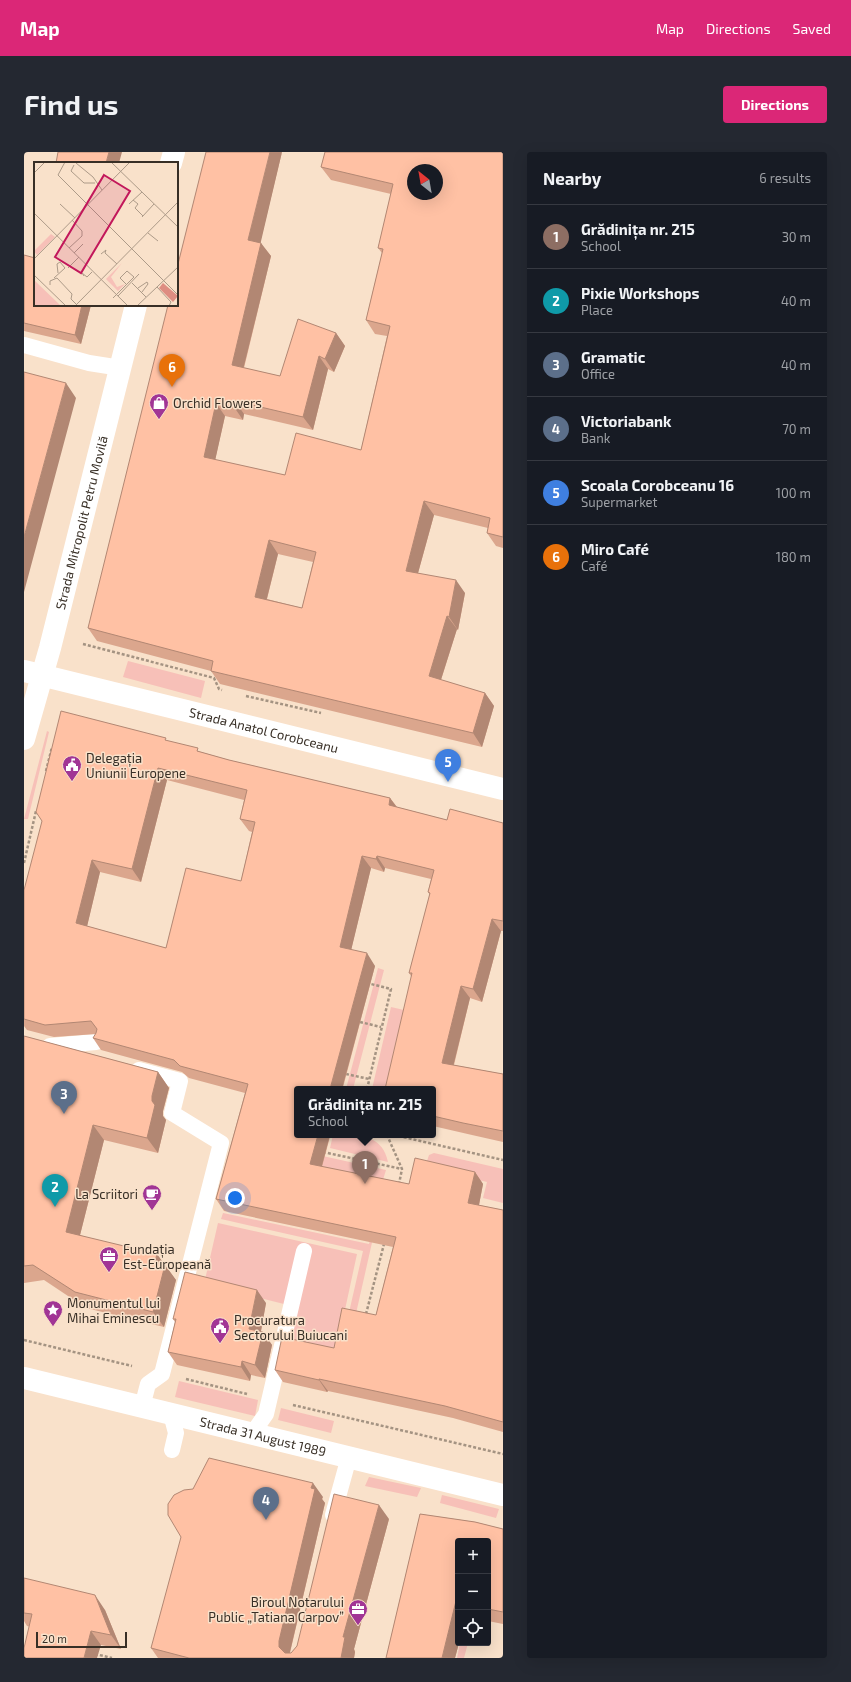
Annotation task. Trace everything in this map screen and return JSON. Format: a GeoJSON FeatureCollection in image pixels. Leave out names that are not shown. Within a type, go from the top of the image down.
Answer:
{"type":"FeatureCollection","features":[{"type":"Feature","properties":{"kind":"street"},"geometry":{"type":"LineString","coordinates":[[171,162],[174,152]]}},
{"type":"Feature","properties":{"kind":"street","name":"Strada Mitropolit Petru Movilă"},"geometry":{"type":"LineString","coordinates":[[24,739],[33,673],[121,368],[136,306]]}},
{"type":"Feature","properties":{"kind":"street","name":"Strada Anatol Corobceanu"},"geometry":{"type":"LineString","coordinates":[[33,673],[503,789]]}},
{"type":"Feature","properties":{"kind":"street","name":"Strada 31 August 1989"},"geometry":{"type":"LineString","coordinates":[[24,1378],[503,1495]]}},
{"type":"Feature","properties":{"kind":"lane"},"geometry":{"type":"LineString","coordinates":[[24,345],[89,363],[121,368]]}},
{"type":"Feature","properties":{"kind":"lane"},"geometry":{"type":"LineString","coordinates":[[92,1058],[43,1044],[96,1042]]}},
{"type":"Feature","properties":{"kind":"lane"},"geometry":{"type":"LineString","coordinates":[[127,1067],[180,1081],[172,1112],[221,1143],[162,1374],[148,1384],[142,1407]]}},
{"type":"Feature","properties":{"kind":"lane"},"geometry":{"type":"LineString","coordinates":[[252,1434],[266,1414],[304,1251]]}},
{"type":"Feature","properties":{"kind":"lane"},"geometry":{"type":"LineString","coordinates":[[171,1414],[176,1433],[172,1450]]}},
{"type":"Feature","properties":{"kind":"lane"},"geometry":{"type":"LineString","coordinates":[[330,1528],[349,1457]]}},
{"type":"Feature","properties":{"kind":"path"},"geometry":{"type":"LineString","coordinates":[[83,644],[214,678],[219,689],[226,691]]}},
{"type":"Feature","properties":{"kind":"path"},"geometry":{"type":"LineString","coordinates":[[241,694],[321,713]]}},
{"type":"Feature","properties":{"kind":"path"},"geometry":{"type":"LineString","coordinates":[[46,772],[53,741]]}},
{"type":"Feature","properties":{"kind":"path"},"geometry":{"type":"LineString","coordinates":[[24,863],[37,810]]}},
{"type":"Feature","properties":{"kind":"path"},"geometry":{"type":"LineString","coordinates":[[368,1086],[391,989],[371,984]]}},
{"type":"Feature","properties":{"kind":"path"},"geometry":{"type":"LineString","coordinates":[[360,1022],[382,1027]]}},
{"type":"Feature","properties":{"kind":"path"},"geometry":{"type":"LineString","coordinates":[[346,1074],[369,1079]]}},
{"type":"Feature","properties":{"kind":"path"},"geometry":{"type":"LineString","coordinates":[[388,1138],[402,1169],[398,1185]]}},
{"type":"Feature","properties":{"kind":"path"},"geometry":{"type":"LineString","coordinates":[[407,1138],[503,1160]]}},
{"type":"Feature","properties":{"kind":"path"},"geometry":{"type":"LineString","coordinates":[[321,1151],[402,1169]]}},
{"type":"Feature","properties":{"kind":"path"},"geometry":{"type":"LineString","coordinates":[[373,1316],[366,1314],[385,1239]]}},
{"type":"Feature","properties":{"kind":"path"},"geometry":{"type":"LineString","coordinates":[[90,1653],[112,1658]]}},
{"type":"Feature","properties":{"kind":"shaded area"},"geometry":{"type":"Polygon","coordinates":[[[128,661],[205,681],[201,698],[123,677],[128,661]]]}},
{"type":"Feature","properties":{"kind":"shaded area"},"geometry":{"type":"Polygon","coordinates":[[[47,731],[49,732],[28,819],[24,819],[47,731]]]}},
{"type":"Feature","properties":{"kind":"shaded area"},"geometry":{"type":"Polygon","coordinates":[[[378,968],[384,970],[354,1086],[347,1086],[378,968]]]}},
{"type":"Feature","properties":{"kind":"shaded area"},"geometry":{"type":"Polygon","coordinates":[[[391,1007],[404,1010],[387,1086],[373,1086],[391,1007]]]}},
{"type":"Feature","properties":{"kind":"shaded area"},"geometry":{"type":"Polygon","coordinates":[[[332,1138],[367,1138],[380,1146],[385,1153],[388,1162],[330,1148],[332,1138]]]}},
{"type":"Feature","properties":{"kind":"shaded area"},"geometry":{"type":"Polygon","coordinates":[[[300,1151],[386,1170],[381,1186],[309,1171],[300,1151]]]}},
{"type":"Feature","properties":{"kind":"shaded area"},"geometry":{"type":"Polygon","coordinates":[[[434,1153],[503,1169],[503,1203],[483,1198],[487,1182],[425,1167],[429,1155],[434,1153]]]}},
{"type":"Feature","properties":{"kind":"shaded area"},"geometry":{"type":"Polygon","coordinates":[[[223,1213],[369,1244],[376,1216],[378,1216],[355,1318],[348,1317],[363,1251],[221,1219],[223,1213]]]}},
{"type":"Feature","properties":{"kind":"shaded area"},"geometry":{"type":"Polygon","coordinates":[[[218,1223],[357,1254],[335,1356],[285,1345],[284,1304],[204,1284],[218,1223]]]}},
{"type":"Feature","properties":{"kind":"shaded area"},"geometry":{"type":"Polygon","coordinates":[[[179,1381],[258,1400],[255,1416],[175,1397],[179,1381]]]}},
{"type":"Feature","properties":{"kind":"shaded area"},"geometry":{"type":"Polygon","coordinates":[[[281,1408],[334,1421],[331,1433],[278,1420],[281,1408]]]}},
{"type":"Feature","properties":{"kind":"shaded area"},"geometry":{"type":"Polygon","coordinates":[[[369,1477],[421,1488],[417,1497],[365,1486],[369,1477]]]}},
{"type":"Feature","properties":{"kind":"shaded area"},"geometry":{"type":"Polygon","coordinates":[[[442,1495],[499,1509],[496,1518],[440,1503],[442,1495]]]}},
{"type":"Feature","properties":{"kind":"shaded area"},"geometry":{"type":"Polygon","coordinates":[[[459,1646],[467,1646],[464,1658],[457,1658],[459,1646]]]}},
{"type":"Feature","properties":{"kind":"building"},"geometry":{"type":"Polygon","coordinates":[[[58,152],[109,152],[106,162],[56,162],[58,152]]]}},
{"type":"Feature","properties":{"kind":"building"},"geometry":{"type":"Polygon","coordinates":[[[206,152],[270,152],[248,240],[261,243],[232,365],[280,376],[298,319],[336,333],[325,359],[319,356],[303,417],[235,401],[234,407],[216,403],[204,457],[285,475],[296,433],[361,450],[390,326],[366,320],[383,249],[378,248],[393,184],[321,167],[325,152],[503,152],[503,537],[487,533],[490,518],[424,501],[406,571],[456,580],[449,617],[447,616],[429,676],[485,693],[473,733],[211,671],[213,661],[88,628],[168,306],[178,306],[178,264],[206,152]],[[269,540],[255,597],[302,608],[316,552],[269,540]]]}},
{"type":"Feature","properties":{"kind":"building"},"geometry":{"type":"Polygon","coordinates":[[[24,255],[34,258],[34,306],[82,306],[75,335],[24,323],[24,255]]]}},
{"type":"Feature","properties":{"kind":"building"},"geometry":{"type":"Polygon","coordinates":[[[24,372],[66,383],[24,537],[24,372]]]}},
{"type":"Feature","properties":{"kind":"building"},"geometry":{"type":"Polygon","coordinates":[[[61,711],[166,738],[165,740],[198,748],[197,751],[229,760],[390,798],[389,805],[447,820],[450,809],[503,823],[503,921],[492,919],[473,989],[461,986],[442,1063],[503,1074],[503,1131],[436,1117],[436,1086],[386,1086],[412,973],[409,973],[430,893],[428,892],[434,870],[377,856],[376,859],[362,856],[340,947],[367,953],[331,1086],[294,1086],[294,1138],[317,1138],[310,1164],[409,1184],[415,1158],[475,1172],[468,1203],[503,1210],[503,1422],[445,1406],[275,1370],[282,1337],[334,1348],[342,1308],[376,1315],[396,1237],[216,1199],[248,1084],[180,1066],[174,1060],[93,1038],[97,1029],[91,1021],[45,1025],[24,1019],[24,890],[42,821],[36,812],[61,711]],[[158,768],[132,869],[92,860],[76,923],[166,948],[186,868],[241,881],[255,822],[240,819],[247,790],[158,768]]]}},
{"type":"Feature","properties":{"kind":"building"},"geometry":{"type":"Polygon","coordinates":[[[24,1036],[158,1072],[152,1096],[152,1101],[155,1105],[147,1138],[93,1125],[66,1232],[157,1254],[155,1262],[165,1265],[153,1312],[75,1292],[33,1265],[24,1266],[24,1036]]]}},
{"type":"Feature","properties":{"kind":"building","name":"Procuratura Sectorului Buiucani"},"geometry":{"type":"Polygon","coordinates":[[[185,1272],[257,1290],[249,1329],[263,1332],[255,1365],[242,1361],[241,1367],[168,1352],[176,1319],[173,1319],[185,1272]]]}},
{"type":"Feature","properties":{"kind":"building"},"geometry":{"type":"Polygon","coordinates":[[[209,1458],[313,1483],[311,1488],[315,1489],[279,1641],[279,1647],[285,1653],[291,1653],[297,1646],[334,1494],[379,1505],[343,1637],[345,1637],[341,1658],[189,1658],[151,1648],[181,1537],[168,1515],[168,1504],[174,1495],[184,1490],[193,1489],[209,1458]]]}},
{"type":"Feature","properties":{"kind":"building"},"geometry":{"type":"Polygon","coordinates":[[[420,1514],[475,1522],[503,1529],[503,1612],[491,1610],[491,1538],[455,1538],[455,1605],[442,1658],[386,1658],[420,1514]]]}},
{"type":"Feature","properties":{"kind":"building"},"geometry":{"type":"Polygon","coordinates":[[[24,1578],[95,1595],[111,1635],[91,1631],[84,1658],[24,1658],[24,1648],[32,1614],[24,1613],[24,1578]]]}},
{"type":"Feature","properties":{"kind":"place","name":"Miro Café"},"geometry":{"type":"Point","coordinates":[172,387]}},
{"type":"Feature","properties":{"kind":"place","name":"Orchid Flowers"},"geometry":{"type":"Point","coordinates":[159,420]}},
{"type":"Feature","properties":{"kind":"place","name":"Delegația Uniunii Europene"},"geometry":{"type":"Point","coordinates":[72,782]}},
{"type":"Feature","properties":{"kind":"place","name":"Scoala Corobceanu 16"},"geometry":{"type":"Point","coordinates":[448,782]}},
{"type":"Feature","properties":{"kind":"place","name":"Gramatic"},"geometry":{"type":"Point","coordinates":[64,1114]}},
{"type":"Feature","properties":{"kind":"place","name":"Grădinița nr. 215"},"geometry":{"type":"Point","coordinates":[365,1184]}},
{"type":"Feature","properties":{"kind":"place","name":"Pixie Workshops"},"geometry":{"type":"Point","coordinates":[55,1207]}},
{"type":"Feature","properties":{"kind":"place","name":"La Scriitori"},"geometry":{"type":"Point","coordinates":[152,1211]}},
{"type":"Feature","properties":{"kind":"place","name":"Fundația Est-Europeană"},"geometry":{"type":"Point","coordinates":[109,1273]}},
{"type":"Feature","properties":{"kind":"place","name":"Monumentul lui Mihai Eminescu"},"geometry":{"type":"Point","coordinates":[53,1327]}},
{"type":"Feature","properties":{"kind":"place","name":"Procuratura Sectorului Buiucani"},"geometry":{"type":"Point","coordinates":[220,1344]}},
{"type":"Feature","properties":{"kind":"place","name":"Victoriabank"},"geometry":{"type":"Point","coordinates":[266,1520]}},
{"type":"Feature","properties":{"kind":"place","name":"Biroul Notarului Public „Tatiana Carpov”"},"geometry":{"type":"Point","coordinates":[358,1626]}}]}
